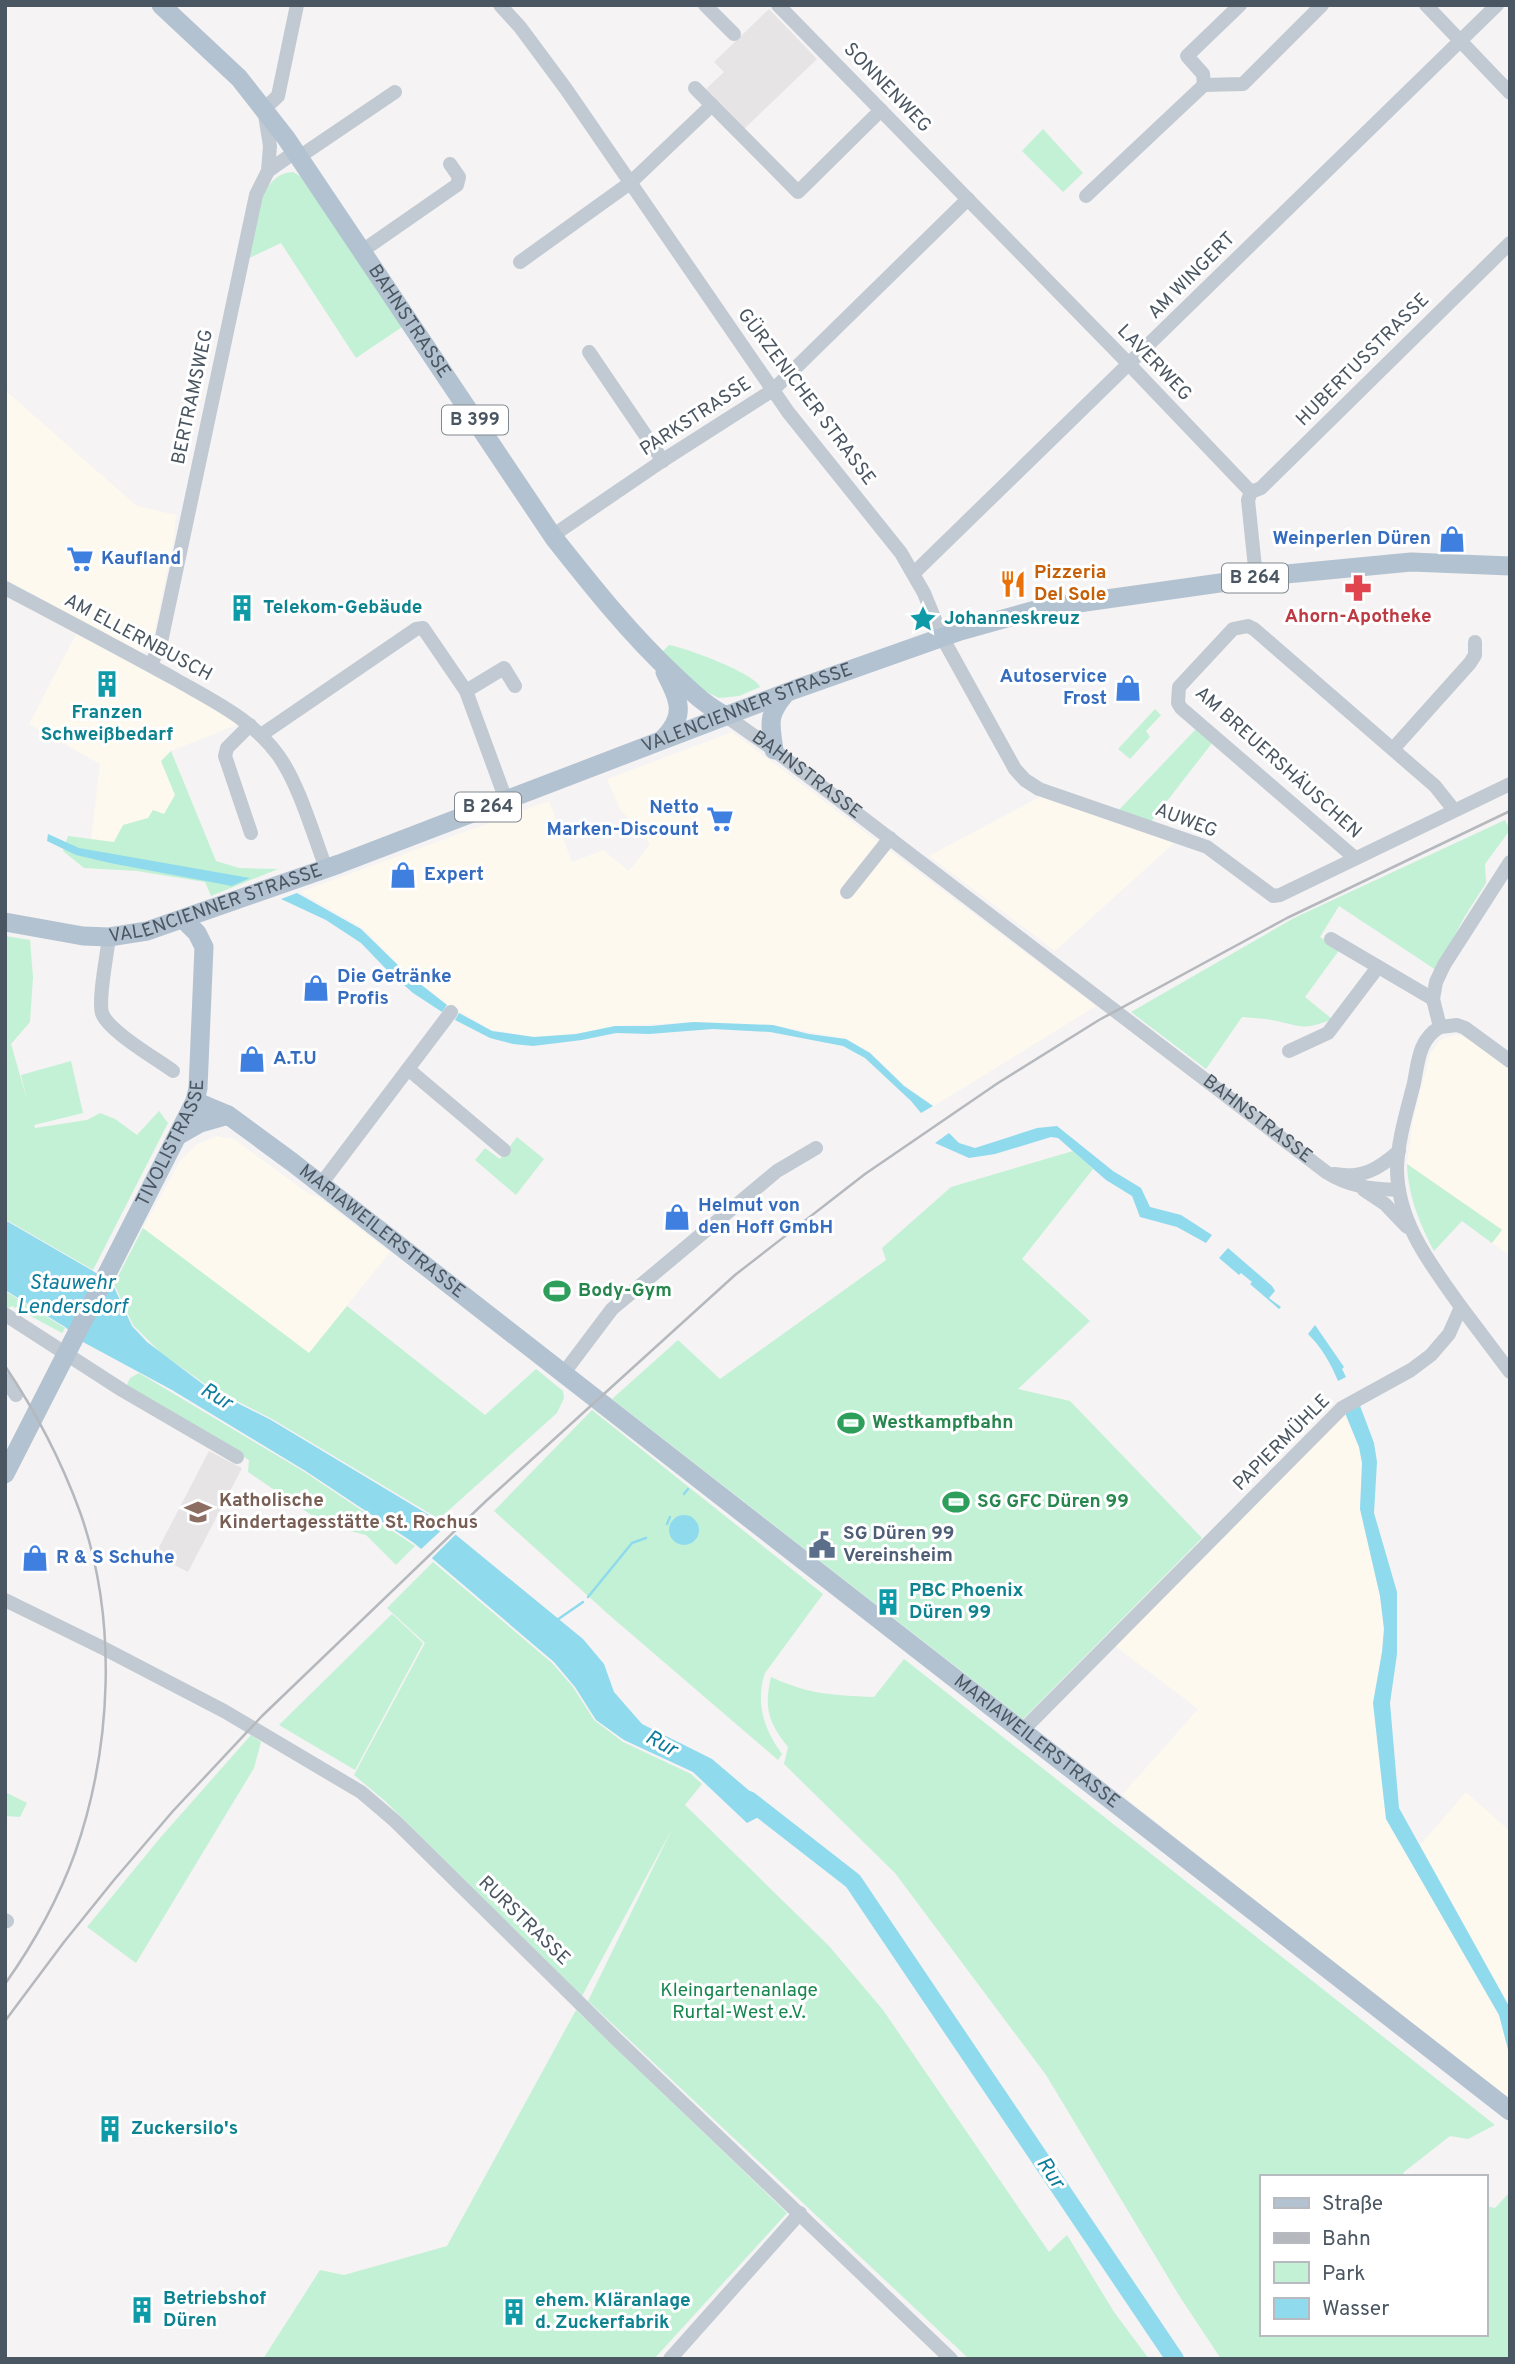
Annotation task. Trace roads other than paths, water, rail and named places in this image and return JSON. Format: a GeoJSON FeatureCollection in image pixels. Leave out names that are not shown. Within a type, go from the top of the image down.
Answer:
{"type":"FeatureCollection","features":[{"type":"Feature","properties":{"kind":"main road","name":"BAHNSTRASSE"},"geometry":{"type":"LineString","coordinates":[[161,5],[216,54],[264,109],[297,154],[552,536],[597,592],[661,663],[698,698],[726,716]]}},
{"type":"Feature","properties":{"kind":"main road","name":"VALENCIENNER STRASSE"},"geometry":{"type":"LineString","coordinates":[[5,922],[83,936],[128,936],[217,908],[326,868],[786,693],[942,637],[1043,608],[1256,578],[1411,562],[1510,566]]}},
{"type":"Feature","properties":{"kind":"main road"},"geometry":{"type":"LineString","coordinates":[[661,663],[675,696],[679,716],[673,729],[663,740]]}},
{"type":"Feature","properties":{"kind":"main road"},"geometry":{"type":"LineString","coordinates":[[774,750],[769,722],[773,708],[786,693]]}},
{"type":"Feature","properties":{"kind":"main road","name":"TIVOLISTRASSE"},"geometry":{"type":"LineString","coordinates":[[5,1474],[195,1101],[204,947],[217,908]]}},
{"type":"Feature","properties":{"kind":"main road"},"geometry":{"type":"LineString","coordinates":[[183,919],[197,933],[204,947]]}},
{"type":"Feature","properties":{"kind":"main road"},"geometry":{"type":"LineString","coordinates":[[179,1135],[200,1123],[228,1115],[206,1082],[199,1064]]}},
{"type":"Feature","properties":{"kind":"main road","name":"MARIAWEILERSTRASSE"},"geometry":{"type":"LineString","coordinates":[[195,1101],[228,1115],[321,1184],[1510,2110]]}},
{"type":"Feature","properties":{"kind":"street"},"geometry":{"type":"LineString","coordinates":[[268,171],[270,146],[264,109],[278,96],[297,5]]}},
{"type":"Feature","properties":{"kind":"street","name":"GÜRZENICHER STRASSE"},"geometry":{"type":"LineString","coordinates":[[500,5],[541,54],[773,390],[901,553],[914,573],[942,637]]}},
{"type":"Feature","properties":{"kind":"street"},"geometry":{"type":"LineString","coordinates":[[705,5],[734,34]]}},
{"type":"Feature","properties":{"kind":"street","name":"SONNENWEG"},"geometry":{"type":"LineString","coordinates":[[778,5],[968,199]]}},
{"type":"Feature","properties":{"kind":"street"},"geometry":{"type":"LineString","coordinates":[[1204,85],[1203,74],[1187,56],[1240,5]]}},
{"type":"Feature","properties":{"kind":"street"},"geometry":{"type":"LineString","coordinates":[[1086,196],[1204,85],[1243,84],[1322,5]]}},
{"type":"Feature","properties":{"kind":"street"},"geometry":{"type":"LineString","coordinates":[[1426,5],[1510,93]]}},
{"type":"Feature","properties":{"kind":"street","name":"AM WINGERT"},"geometry":{"type":"LineString","coordinates":[[914,573],[1130,365],[1302,192],[1497,5]]}},
{"type":"Feature","properties":{"kind":"street"},"geometry":{"type":"LineString","coordinates":[[695,89],[798,192],[881,110]]}},
{"type":"Feature","properties":{"kind":"street"},"geometry":{"type":"LineString","coordinates":[[268,171],[395,92]]}},
{"type":"Feature","properties":{"kind":"street"},"geometry":{"type":"LineString","coordinates":[[520,262],[630,183],[712,105]]}},
{"type":"Feature","properties":{"kind":"street","name":"BAHNSTRASSE"},"geometry":{"type":"LineString","coordinates":[[362,251],[457,185],[459,177],[450,164]]}},
{"type":"Feature","properties":{"kind":"street","name":"BERTRAMSWEG"},"geometry":{"type":"LineString","coordinates":[[151,665],[161,642],[256,195],[268,171]]}},
{"type":"Feature","properties":{"kind":"street","name":"LAVERWEG"},"geometry":{"type":"LineString","coordinates":[[968,199],[1251,492]]}},
{"type":"Feature","properties":{"kind":"street","name":"PARKSTRASSE"},"geometry":{"type":"LineString","coordinates":[[552,536],[773,390],[968,199]]}},
{"type":"Feature","properties":{"kind":"street","name":"HUBERTUSSTRASSE"},"geometry":{"type":"LineString","coordinates":[[1251,492],[1261,488],[1507,252]]}},
{"type":"Feature","properties":{"kind":"street"},"geometry":{"type":"LineString","coordinates":[[589,352],[663,461]]}},
{"type":"Feature","properties":{"kind":"street"},"geometry":{"type":"LineString","coordinates":[[1251,492],[1248,500],[1256,578]]}},
{"type":"Feature","properties":{"kind":"street","name":"AM ELLERNBUSCH"},"geometry":{"type":"LineString","coordinates":[[5,588],[231,710],[256,730],[287,769],[326,868]]}},
{"type":"Feature","properties":{"kind":"street","name":"AM BREUERSHÄUSCHEN"},"geometry":{"type":"LineString","coordinates":[[1355,858],[1178,703],[1179,687],[1233,629],[1248,626],[1435,786],[1454,810]]}},
{"type":"Feature","properties":{"kind":"street"},"geometry":{"type":"LineString","coordinates":[[251,833],[225,756],[227,748],[416,629],[425,630],[466,691],[506,800]]}},
{"type":"Feature","properties":{"kind":"street","name":"AUWEG"},"geometry":{"type":"LineString","coordinates":[[942,637],[1015,769],[1025,780],[1039,789],[1207,847],[1273,896],[1510,784]]}},
{"type":"Feature","properties":{"kind":"street"},"geometry":{"type":"LineString","coordinates":[[1392,750],[1471,663],[1475,655],[1475,642]]}},
{"type":"Feature","properties":{"kind":"street"},"geometry":{"type":"LineString","coordinates":[[466,691],[504,667],[515,686]]}},
{"type":"Feature","properties":{"kind":"street","name":"BAHNSTRASSE"},"geometry":{"type":"LineString","coordinates":[[726,716],[890,838],[1325,1172],[1342,1182],[1358,1186],[1398,1184]]}},
{"type":"Feature","properties":{"kind":"street"},"geometry":{"type":"LineString","coordinates":[[848,892],[890,838]]}},
{"type":"Feature","properties":{"kind":"street"},"geometry":{"type":"LineString","coordinates":[[1440,1027],[1433,990],[1444,965],[1510,862]]}},
{"type":"Feature","properties":{"kind":"street"},"geometry":{"type":"LineString","coordinates":[[109,937],[102,1015],[111,1027],[173,1071]]}},
{"type":"Feature","properties":{"kind":"street"},"geometry":{"type":"LineString","coordinates":[[1331,939],[1433,999]]}},
{"type":"Feature","properties":{"kind":"street"},"geometry":{"type":"LineString","coordinates":[[1289,1051],[1328,1033],[1378,967]]}},
{"type":"Feature","properties":{"kind":"street"},"geometry":{"type":"LineString","coordinates":[[321,1184],[450,1012]]}},
{"type":"Feature","properties":{"kind":"street"},"geometry":{"type":"LineString","coordinates":[[1510,1061],[1457,1025],[1440,1027],[1431,1032],[1421,1049],[1399,1151],[1398,1184],[1413,1233],[1434,1270],[1510,1372]]}},
{"type":"Feature","properties":{"kind":"street"},"geometry":{"type":"LineString","coordinates":[[408,1069],[504,1150]]}},
{"type":"Feature","properties":{"kind":"street"},"geometry":{"type":"LineString","coordinates":[[563,1374],[612,1309],[777,1171],[816,1148]]}},
{"type":"Feature","properties":{"kind":"street","name":"BAHNSTRASSE"},"geometry":{"type":"LineString","coordinates":[[1346,1176],[1373,1171],[1399,1151]]}},
{"type":"Feature","properties":{"kind":"street","name":"BAHNSTRASSE"},"geometry":{"type":"LineString","coordinates":[[1325,1172],[1398,1184]]}},
{"type":"Feature","properties":{"kind":"street","name":"BAHNSTRASSE"},"geometry":{"type":"LineString","coordinates":[[1358,1186],[1385,1204],[1413,1233]]}},
{"type":"Feature","properties":{"kind":"street","name":"PAPIERMÜHLE"},"geometry":{"type":"LineString","coordinates":[[1022,1731],[1342,1408],[1411,1370],[1432,1355],[1449,1334],[1461,1307]]}},
{"type":"Feature","properties":{"kind":"street"},"geometry":{"type":"LineString","coordinates":[[6,1315],[68,1351],[133,1397],[237,1457]]}},
{"type":"Feature","properties":{"kind":"street"},"geometry":{"type":"LineString","coordinates":[[5,1379],[16,1395]]}},
{"type":"Feature","properties":{"kind":"street","name":"RURSTRASSE"},"geometry":{"type":"LineString","coordinates":[[5,1600],[105,1648],[224,1711],[361,1792],[403,1829],[624,2047],[951,2359]]}},
{"type":"Feature","properties":{"kind":"street"},"geometry":{"type":"LineString","coordinates":[[670,2359],[800,2213]]}},
{"type":"Feature","properties":{"kind":"water"},"geometry":{"type":"Polygon","coordinates":[[[48,834],[79,848],[250,878],[232,886],[110,863],[76,855],[47,841],[48,834]]]}},
{"type":"Feature","properties":{"kind":"water"},"geometry":{"type":"Polygon","coordinates":[[[297,893],[361,929],[405,972],[447,1005],[442,1012],[413,993],[361,943],[326,920],[281,899],[297,893]]]}},
{"type":"Feature","properties":{"kind":"water"},"geometry":{"type":"Polygon","coordinates":[[[459,1013],[492,1031],[534,1037],[576,1034],[615,1026],[694,1022],[773,1025],[846,1039],[870,1053],[904,1086],[933,1106],[921,1113],[865,1058],[843,1046],[770,1032],[713,1029],[649,1034],[616,1033],[533,1046],[490,1038],[455,1020],[459,1013]]]}},
{"type":"Feature","properties":{"kind":"water"},"geometry":{"type":"Polygon","coordinates":[[[1057,1126],[1113,1171],[1141,1188],[1150,1207],[1181,1215],[1212,1235],[1206,1243],[1177,1227],[1140,1217],[1132,1196],[1106,1180],[1058,1138],[1051,1137],[995,1154],[969,1158],[935,1143],[949,1133],[959,1143],[975,1148],[1037,1128],[1057,1126]]]}},
{"type":"Feature","properties":{"kind":"water","name":"Stauwehr Lendersdorf"},"geometry":{"type":"Polygon","coordinates":[[[5,1220],[113,1285],[132,1326],[147,1342],[208,1388],[271,1420],[439,1521],[583,1639],[604,1664],[614,1692],[642,1724],[712,1759],[772,1810],[747,1823],[693,1772],[624,1740],[596,1720],[575,1687],[554,1662],[414,1543],[304,1470],[172,1390],[83,1342],[65,1327],[5,1290],[5,1220]]]}},
{"type":"Feature","properties":{"kind":"water"},"geometry":{"type":"Polygon","coordinates":[[[1228,1248],[1272,1286],[1275,1291],[1269,1298],[1281,1307],[1279,1309],[1250,1284],[1252,1282],[1219,1258],[1228,1248]]]}},
{"type":"Feature","properties":{"kind":"water"},"geometry":{"type":"Polygon","coordinates":[[[1315,1325],[1344,1367],[1342,1369],[1346,1377],[1338,1381],[1325,1356],[1308,1334],[1315,1325]]]}},
{"type":"Feature","properties":{"kind":"water"},"geometry":{"type":"Polygon","coordinates":[[[1359,1403],[1374,1443],[1377,1462],[1374,1513],[1397,1592],[1397,1654],[1390,1703],[1399,1808],[1510,2008],[1510,2057],[1499,2015],[1386,1819],[1373,1703],[1384,1629],[1380,1596],[1360,1509],[1362,1463],[1359,1447],[1345,1413],[1359,1403]]]}},
{"type":"Feature","properties":{"kind":"water"},"geometry":{"type":"Polygon","coordinates":[[[684,1515],[694,1520],[699,1530],[694,1540],[684,1545],[674,1540],[669,1530],[674,1520],[684,1515]]]}},
{"type":"Feature","properties":{"kind":"waterway"},"geometry":{"type":"LineString","coordinates":[[684,1494],[688,1489]]}},
{"type":"Feature","properties":{"kind":"waterway"},"geometry":{"type":"LineString","coordinates":[[667,1524],[670,1517]]}},
{"type":"Feature","properties":{"kind":"waterway"},"geometry":{"type":"LineString","coordinates":[[588,1597],[632,1543],[646,1538]]}},
{"type":"Feature","properties":{"kind":"waterway"},"geometry":{"type":"LineString","coordinates":[[557,1620],[583,1602]]}},
{"type":"Feature","properties":{"kind":"waterway","name":"Rur"},"geometry":{"type":"LineString","coordinates":[[749,1800],[853,1881],[1175,2359]]}},
{"type":"Feature","properties":{"kind":"railway"},"geometry":{"type":"LineString","coordinates":[[5,2021],[114,1880],[173,1811],[262,1716],[486,1501],[735,1275],[865,1174],[998,1083],[1099,1020],[1287,918],[1510,811]]}},
{"type":"Feature","properties":{"kind":"railway"},"geometry":{"type":"LineString","coordinates":[[5,1366],[47,1437],[80,1512],[92,1553],[100,1596],[106,1683],[97,1770],[75,1853],[44,1921],[5,1984]]}},
{"type":"Feature","properties":{"kind":"place","name":"Weinperlen Düren"},"geometry":{"type":"Point","coordinates":[1452,539]}},
{"type":"Feature","properties":{"kind":"place","name":"Kaufland"},"geometry":{"type":"Point","coordinates":[80,559]}},
{"type":"Feature","properties":{"kind":"place","name":"Pizzeria Del Sole"},"geometry":{"type":"Point","coordinates":[1013,584]}},
{"type":"Feature","properties":{"kind":"place","name":"Ahorn-Apotheke"},"geometry":{"type":"Point","coordinates":[1358,588]}},
{"type":"Feature","properties":{"kind":"place","name":"Telekom-Gebäude"},"geometry":{"type":"Point","coordinates":[242,608]}},
{"type":"Feature","properties":{"kind":"place","name":"Johanneskreuz"},"geometry":{"type":"Point","coordinates":[923,619]}},
{"type":"Feature","properties":{"kind":"place","name":"Franzen Schweißbedarf"},"geometry":{"type":"Point","coordinates":[107,684]}},
{"type":"Feature","properties":{"kind":"place","name":"Autoservice Frost"},"geometry":{"type":"Point","coordinates":[1128,688]}},
{"type":"Feature","properties":{"kind":"place","name":"Netto Marken-Discount"},"geometry":{"type":"Point","coordinates":[720,819]}},
{"type":"Feature","properties":{"kind":"place","name":"Expert"},"geometry":{"type":"Point","coordinates":[403,875]}},
{"type":"Feature","properties":{"kind":"place","name":"Die Getränke Profis"},"geometry":{"type":"Point","coordinates":[316,988]}},
{"type":"Feature","properties":{"kind":"place","name":"A.T.U"},"geometry":{"type":"Point","coordinates":[252,1059]}},
{"type":"Feature","properties":{"kind":"place","name":"Helmut von den Hoff GmbH"},"geometry":{"type":"Point","coordinates":[677,1217]}},
{"type":"Feature","properties":{"kind":"place","name":"Body-Gym"},"geometry":{"type":"Point","coordinates":[557,1291]}},
{"type":"Feature","properties":{"kind":"place","name":"Westkampfbahn"},"geometry":{"type":"Point","coordinates":[851,1423]}},
{"type":"Feature","properties":{"kind":"place","name":"SG GFC Düren 99"},"geometry":{"type":"Point","coordinates":[956,1502]}},
{"type":"Feature","properties":{"kind":"place","name":"Katholische Kindertagesstätte St. Rochus"},"geometry":{"type":"Point","coordinates":[198,1512]}},
{"type":"Feature","properties":{"kind":"place","name":"SG Düren 99 Vereinsheim"},"geometry":{"type":"Point","coordinates":[822,1545]}},
{"type":"Feature","properties":{"kind":"place","name":"R & S Schuhe"},"geometry":{"type":"Point","coordinates":[35,1558]}},
{"type":"Feature","properties":{"kind":"place","name":"PBC Phoenix Düren 99"},"geometry":{"type":"Point","coordinates":[888,1602]}},
{"type":"Feature","properties":{"kind":"place","name":"Zuckersilo's"},"geometry":{"type":"Point","coordinates":[110,2129]}},
{"type":"Feature","properties":{"kind":"place","name":"Betriebshof Düren"},"geometry":{"type":"Point","coordinates":[142,2310]}},
{"type":"Feature","properties":{"kind":"place","name":"ehem. Kläranlage d. Zuckerfabrik"},"geometry":{"type":"Point","coordinates":[514,2312]}},
{"type":"Feature","properties":{"kind":"park label","name":"Kleingartenanlage Rurtal-West e.V."},"geometry":{"type":"Point","coordinates":[739,2002]}}]}
